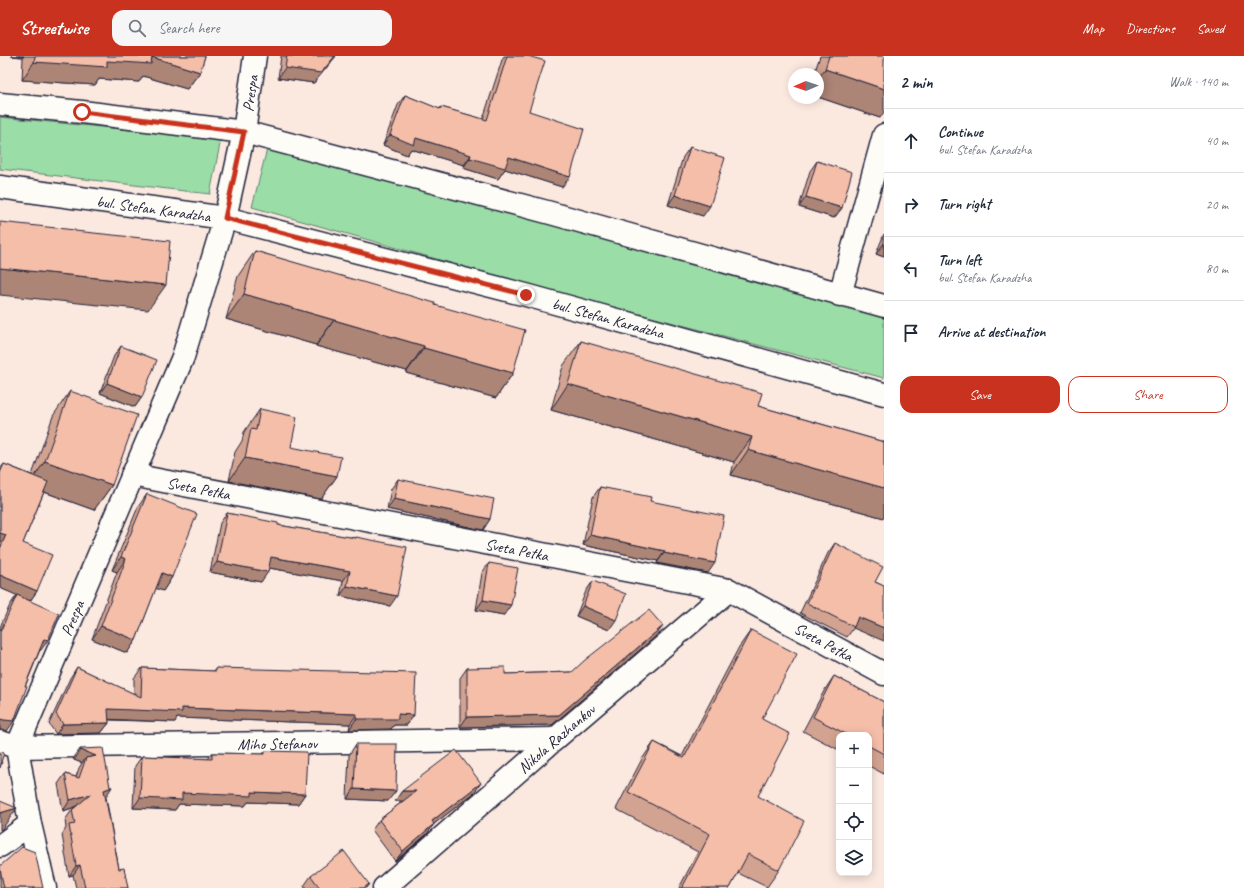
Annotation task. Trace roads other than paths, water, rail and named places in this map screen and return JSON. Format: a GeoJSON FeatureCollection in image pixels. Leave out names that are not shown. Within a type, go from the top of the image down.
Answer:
{"type":"FeatureCollection","features":[{"type":"Feature","properties":{"kind":"street","name":"Prespa"},"geometry":{"type":"LineString","coordinates":[[8,745],[132,476],[183,357],[225,218],[244,132],[255,56]]}},
{"type":"Feature","properties":{"kind":"street"},"geometry":{"type":"LineString","coordinates":[[0,104],[82,112],[244,132],[547,212],[840,295],[884,306]]}},
{"type":"Feature","properties":{"kind":"street"},"geometry":{"type":"LineString","coordinates":[[840,295],[884,135]]}},
{"type":"Feature","properties":{"kind":"street","name":"bul. Stefan Karadzha"},"geometry":{"type":"LineString","coordinates":[[0,188],[225,218],[526,295],[884,394]]}},
{"type":"Feature","properties":{"kind":"street","name":"Sveta Petka"},"geometry":{"type":"LineString","coordinates":[[132,476],[729,590],[884,674]]}},
{"type":"Feature","properties":{"kind":"street","name":"Nikola Razhankov"},"geometry":{"type":"LineString","coordinates":[[384,888],[729,590]]}},
{"type":"Feature","properties":{"kind":"street","name":"Miho Stefanov"},"geometry":{"type":"LineString","coordinates":[[8,745],[555,739]]}},
{"type":"Feature","properties":{"kind":"street"},"geometry":{"type":"LineString","coordinates":[[8,745],[30,824],[45,888]]}},
{"type":"Feature","properties":{"kind":"street"},"geometry":{"type":"LineString","coordinates":[[0,846],[30,824]]}}]}
